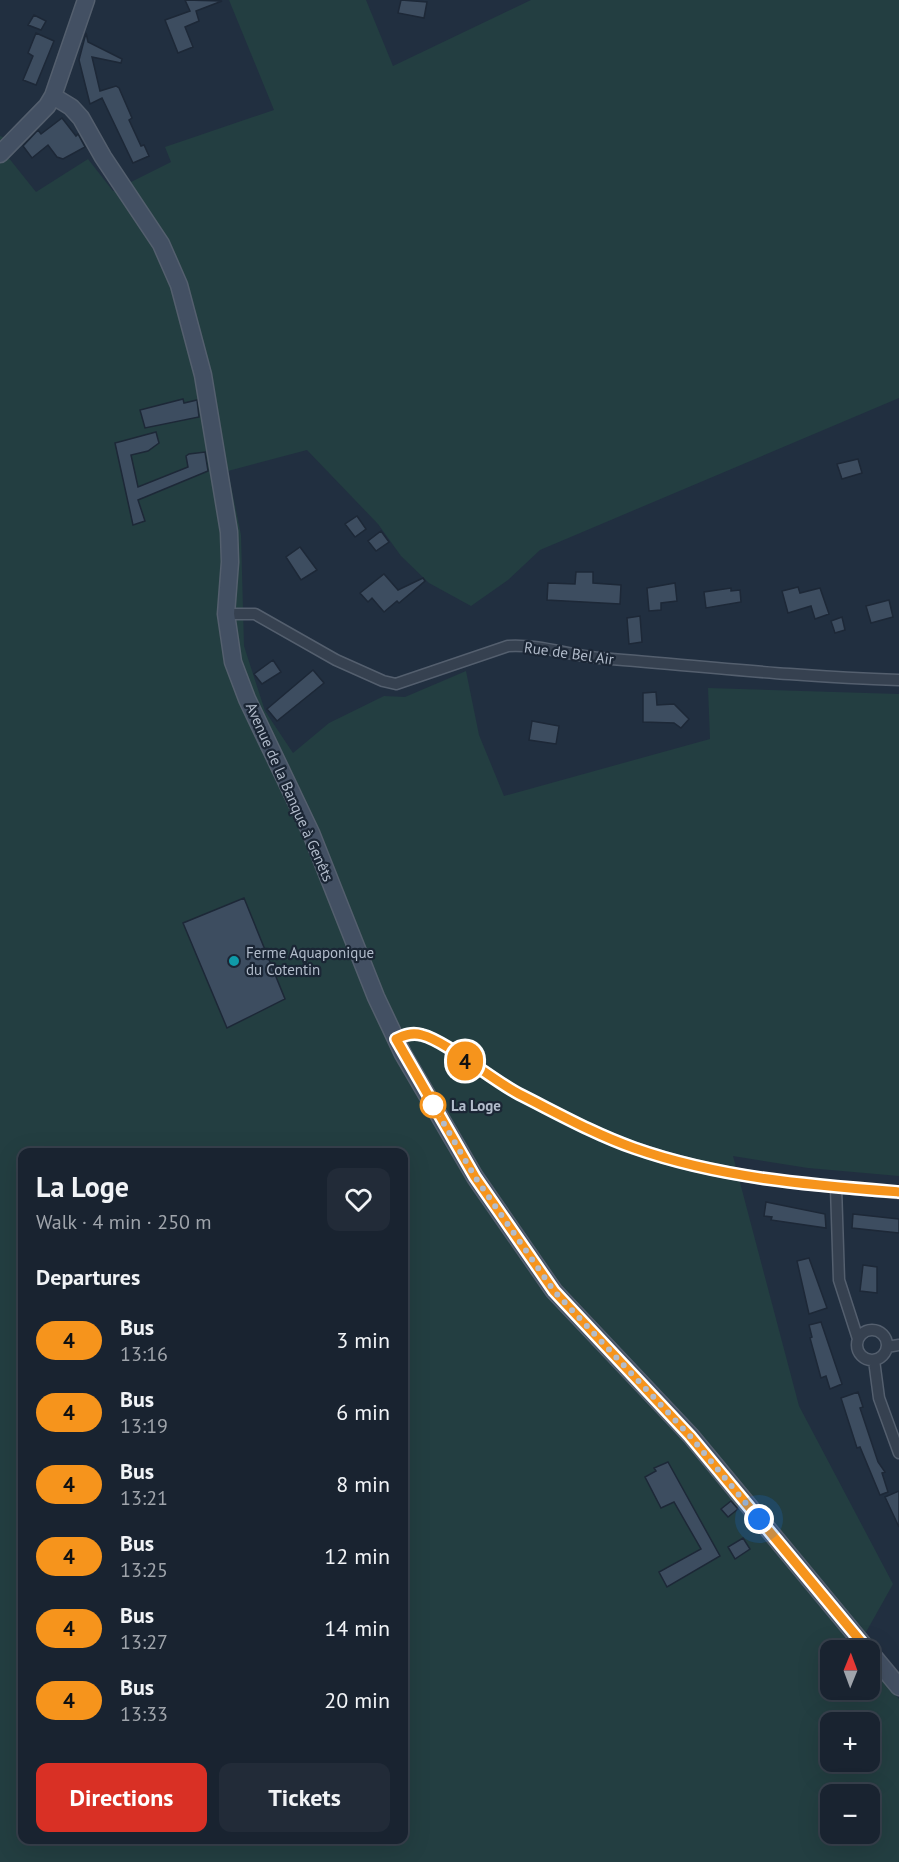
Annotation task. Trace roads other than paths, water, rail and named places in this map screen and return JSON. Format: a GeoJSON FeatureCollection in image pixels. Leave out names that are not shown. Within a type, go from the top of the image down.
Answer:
{"type":"FeatureCollection","features":[{"type":"Feature","properties":{"kind":"street"},"geometry":{"type":"LineString","coordinates":[[3,151],[53,96],[86,0]]}},
{"type":"Feature","properties":{"kind":"street","name":"Avenue de la Banque à Genêts"},"geometry":{"type":"LineString","coordinates":[[53,96],[71,107],[81,118],[103,157],[148,223],[161,244],[187,310],[203,375],[229,532],[230,562],[226,614],[229,646],[247,699],[311,832],[376,998],[396,1039],[475,1177],[554,1291],[690,1436],[860,1640]]}},
{"type":"Feature","properties":{"kind":"street","name":"Rue de Bel Air"},"geometry":{"type":"LineString","coordinates":[[226,614],[255,614],[336,660],[383,681],[396,684],[508,646],[527,645],[593,657],[799,676],[899,680]]}},
{"type":"Feature","properties":{"kind":"street"},"geometry":{"type":"LineString","coordinates":[[396,1039],[407,1034],[422,1035],[435,1040],[496,1082],[579,1124],[635,1148],[753,1177],[899,1192]]}},
{"type":"Feature","properties":{"kind":"street"},"geometry":{"type":"LineString","coordinates":[[836,1187],[839,1280],[858,1339],[860,1354],[874,1360],[883,1356],[887,1347],[885,1338],[879,1332],[865,1332],[858,1339]]}},
{"type":"Feature","properties":{"kind":"street"},"geometry":{"type":"LineString","coordinates":[[887,1347],[899,1345]]}},
{"type":"Feature","properties":{"kind":"street"},"geometry":{"type":"LineString","coordinates":[[874,1360],[879,1398],[899,1453]]}},
{"type":"Feature","properties":{"kind":"street","name":"Avenue de la Banque à Genêts"},"geometry":{"type":"LineString","coordinates":[[880,1664],[899,1687]]}},
{"type":"Feature","properties":{"kind":"place","name":"Ferme Aquaponique du Cotentin"},"geometry":{"type":"Point","coordinates":[234,961]}},
{"type":"Feature","properties":{"kind":"place","name":"La Loge"},"geometry":{"type":"Point","coordinates":[433,1105]}}]}
